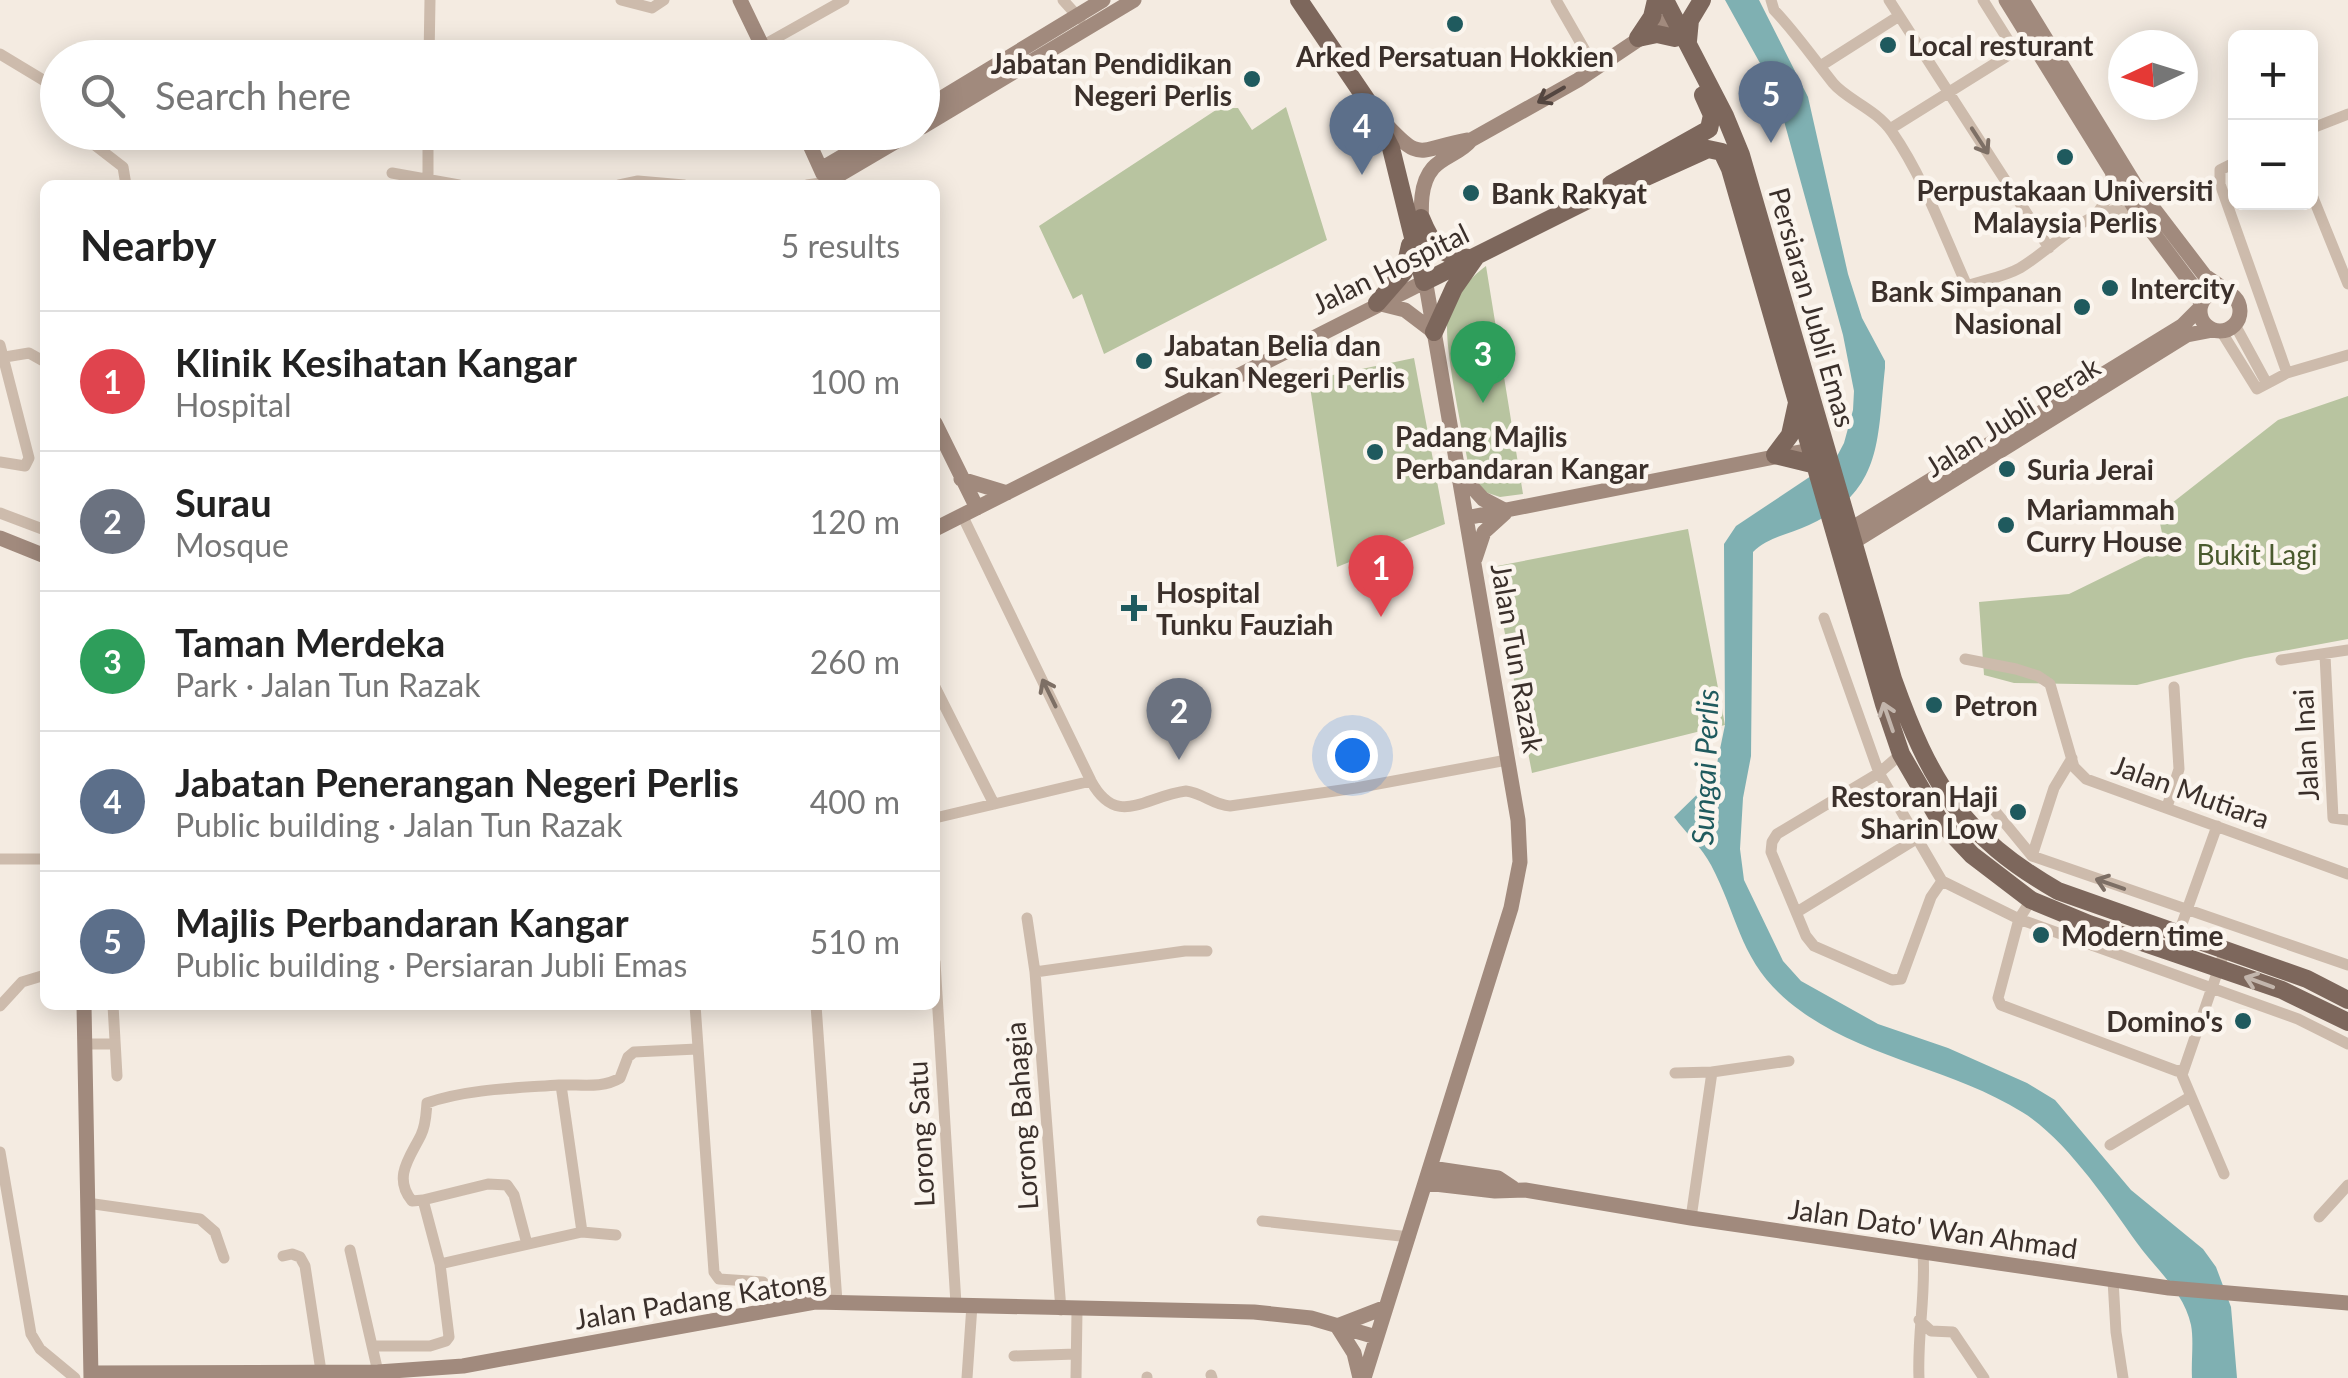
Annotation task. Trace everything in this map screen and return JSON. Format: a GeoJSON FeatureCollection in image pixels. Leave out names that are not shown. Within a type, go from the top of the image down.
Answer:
{"type":"FeatureCollection","features":[{"type":"Feature","properties":{"kind":"main road","name":"Jalan Tun Razak"},"geometry":{"type":"LineString","coordinates":[[1299,0],[1372,110],[1398,169],[1416,224],[1424,282]]}},
{"type":"Feature","properties":{"kind":"main road"},"geometry":{"type":"LineString","coordinates":[[1638,38],[1652,18],[1690,20],[1701,0]]}},
{"type":"Feature","properties":{"kind":"main road"},"geometry":{"type":"LineString","coordinates":[[1638,38],[1665,34],[1671,16],[1701,0]]}},
{"type":"Feature","properties":{"kind":"main road"},"geometry":{"type":"LineString","coordinates":[[1671,16],[1712,111],[1715,139]]}},
{"type":"Feature","properties":{"kind":"main road","name":"Persiaran Jubli Emas"},"geometry":{"type":"LineString","coordinates":[[1671,16],[1723,112],[1715,139],[1748,204],[1820,455]]}},
{"type":"Feature","properties":{"kind":"main road","name":"Persiaran Jubli Emas"},"geometry":{"type":"LineString","coordinates":[[1715,139],[1748,204],[1797,401],[1820,455]]}},
{"type":"Feature","properties":{"kind":"main road","name":"Jalan Hospital"},"geometry":{"type":"LineString","coordinates":[[1424,282],[1590,199],[1633,169],[1715,139]]}},
{"type":"Feature","properties":{"kind":"main road"},"geometry":{"type":"LineString","coordinates":[[1416,224],[1438,250],[1450,256],[1475,258]]}},
{"type":"Feature","properties":{"kind":"main road"},"geometry":{"type":"LineString","coordinates":[[1378,303],[1408,263],[1416,224]]}},
{"type":"Feature","properties":{"kind":"main road"},"geometry":{"type":"LineString","coordinates":[[1434,332],[1454,288],[1475,258]]}},
{"type":"Feature","properties":{"kind":"main road"},"geometry":{"type":"LineString","coordinates":[[1776,455],[1790,435],[1797,401]]}},
{"type":"Feature","properties":{"kind":"main road"},"geometry":{"type":"LineString","coordinates":[[1776,455],[1820,455],[1901,754],[1940,820],[1972,855],[2031,900],[2090,924],[2307,979],[2348,999]]}},
{"type":"Feature","properties":{"kind":"main road"},"geometry":{"type":"LineString","coordinates":[[1843,533],[1893,680],[1936,780],[1954,808],[1984,841],[2025,873],[2058,891],[2178,934],[2348,1022]]}},
{"type":"Feature","properties":{"kind":"street"},"geometry":{"type":"LineString","coordinates":[[430,0],[430,40]]}},
{"type":"Feature","properties":{"kind":"street"},"geometry":{"type":"LineString","coordinates":[[622,0],[652,8],[664,0]]}},
{"type":"Feature","properties":{"kind":"street"},"geometry":{"type":"LineString","coordinates":[[740,0],[759,40]]}},
{"type":"Feature","properties":{"kind":"street"},"geometry":{"type":"LineString","coordinates":[[783,40],[844,0]]}},
{"type":"Feature","properties":{"kind":"street"},"geometry":{"type":"LineString","coordinates":[[1063,0],[1090,27]]}},
{"type":"Feature","properties":{"kind":"street"},"geometry":{"type":"LineString","coordinates":[[940,99],[1103,0]]}},
{"type":"Feature","properties":{"kind":"street"},"geometry":{"type":"LineString","coordinates":[[940,116],[1134,0]]}},
{"type":"Feature","properties":{"kind":"street"},"geometry":{"type":"LineString","coordinates":[[1556,0],[1595,68]]}},
{"type":"Feature","properties":{"kind":"street"},"geometry":{"type":"LineString","coordinates":[[1771,0],[1774,10],[1836,87],[1873,111],[1890,129],[1906,154],[1967,286],[2014,270],[2098,212],[2109,196],[2111,170]]}},
{"type":"Feature","properties":{"kind":"street"},"geometry":{"type":"LineString","coordinates":[[1889,0],[2049,248]]}},
{"type":"Feature","properties":{"kind":"street"},"geometry":{"type":"LineString","coordinates":[[1983,0],[2015,52]]}},
{"type":"Feature","properties":{"kind":"street"},"geometry":{"type":"LineString","coordinates":[[2006,0],[2136,210],[2196,290],[2203,321],[2223,329],[2262,385],[2287,373],[2348,355]]}},
{"type":"Feature","properties":{"kind":"street"},"geometry":{"type":"LineString","coordinates":[[2022,0],[2134,183],[2205,276],[2230,293],[2240,308],[2223,329]]}},
{"type":"Feature","properties":{"kind":"street"},"geometry":{"type":"LineString","coordinates":[[1822,65],[1899,16]]}},
{"type":"Feature","properties":{"kind":"street"},"geometry":{"type":"LineString","coordinates":[[1372,110],[1411,149],[1431,152],[1472,140],[1595,68],[1638,38]]}},
{"type":"Feature","properties":{"kind":"street"},"geometry":{"type":"LineString","coordinates":[[1890,129],[2031,41]]}},
{"type":"Feature","properties":{"kind":"street"},"geometry":{"type":"LineString","coordinates":[[0,54],[40,78]]}},
{"type":"Feature","properties":{"kind":"street"},"geometry":{"type":"LineString","coordinates":[[2318,126],[2348,114]]}},
{"type":"Feature","properties":{"kind":"street"},"geometry":{"type":"LineString","coordinates":[[1416,224],[1421,197],[1433,168],[1472,140]]}},
{"type":"Feature","properties":{"kind":"street"},"geometry":{"type":"LineString","coordinates":[[101,150],[123,167],[125,180]]}},
{"type":"Feature","properties":{"kind":"street"},"geometry":{"type":"LineString","coordinates":[[392,173],[428,180],[428,150]]}},
{"type":"Feature","properties":{"kind":"street"},"geometry":{"type":"LineString","coordinates":[[810,150],[819,180]]}},
{"type":"Feature","properties":{"kind":"street"},"geometry":{"type":"LineString","coordinates":[[820,180],[860,150]]}},
{"type":"Feature","properties":{"kind":"street"},"geometry":{"type":"LineString","coordinates":[[821,180],[878,150]]}},
{"type":"Feature","properties":{"kind":"street"},"geometry":{"type":"LineString","coordinates":[[2228,166],[2220,170],[2220,184],[2228,207]]}},
{"type":"Feature","properties":{"kind":"street"},"geometry":{"type":"LineString","coordinates":[[2098,212],[2116,207],[2136,210]]}},
{"type":"Feature","properties":{"kind":"street"},"geometry":{"type":"LineString","coordinates":[[2229,210],[2287,373]]}},
{"type":"Feature","properties":{"kind":"street"},"geometry":{"type":"LineString","coordinates":[[2318,210],[2348,283]]}},
{"type":"Feature","properties":{"kind":"street","name":"Jalan Hospital"},"geometry":{"type":"LineString","coordinates":[[941,526],[1424,282]]}},
{"type":"Feature","properties":{"kind":"street","name":"Jalan Tun Razak"},"geometry":{"type":"LineString","coordinates":[[1362,1378],[1410,1237],[1518,879],[1518,820],[1424,282]]}},
{"type":"Feature","properties":{"kind":"street"},"geometry":{"type":"LineString","coordinates":[[2201,306],[2216,291],[2230,293]]}},
{"type":"Feature","properties":{"kind":"street"},"geometry":{"type":"LineString","coordinates":[[1378,303],[1405,310],[1434,332]]}},
{"type":"Feature","properties":{"kind":"street","name":"Jalan Jubli Perak"},"geometry":{"type":"LineString","coordinates":[[1843,533],[2182,326],[2201,306]]}},
{"type":"Feature","properties":{"kind":"street","name":"Jalan Jubli Perak"},"geometry":{"type":"LineString","coordinates":[[1843,533],[2188,335],[2223,329]]}},
{"type":"Feature","properties":{"kind":"street"},"geometry":{"type":"LineString","coordinates":[[0,462],[25,466],[29,458],[3,351],[30,353],[40,359]]}},
{"type":"Feature","properties":{"kind":"street"},"geometry":{"type":"LineString","coordinates":[[940,433],[962,479],[970,512],[1091,781],[1106,802],[1127,807],[1186,791],[1230,806],[1507,760]]}},
{"type":"Feature","properties":{"kind":"street"},"geometry":{"type":"LineString","coordinates":[[1466,518],[1776,455]]}},
{"type":"Feature","properties":{"kind":"street"},"geometry":{"type":"LineString","coordinates":[[1459,474],[1482,499],[1508,511]]}},
{"type":"Feature","properties":{"kind":"street"},"geometry":{"type":"LineString","coordinates":[[962,479],[1007,492]]}},
{"type":"Feature","properties":{"kind":"street"},"geometry":{"type":"LineString","coordinates":[[941,526],[960,502],[962,479]]}},
{"type":"Feature","properties":{"kind":"street"},"geometry":{"type":"LineString","coordinates":[[1475,570],[1476,552],[1484,532],[1508,511]]}},
{"type":"Feature","properties":{"kind":"street"},"geometry":{"type":"LineString","coordinates":[[0,513],[40,528]]}},
{"type":"Feature","properties":{"kind":"street"},"geometry":{"type":"LineString","coordinates":[[0,538],[40,554]]}},
{"type":"Feature","properties":{"kind":"street"},"geometry":{"type":"LineString","coordinates":[[1824,618],[1879,773],[1942,881],[2019,920],[2298,1019],[2348,1044]]}},
{"type":"Feature","properties":{"kind":"street"},"geometry":{"type":"LineString","coordinates":[[2281,660],[2348,650]]}},
{"type":"Feature","properties":{"kind":"street","name":"Jalan Inai"},"geometry":{"type":"LineString","coordinates":[[2325,655],[2333,818],[2348,820]]}},
{"type":"Feature","properties":{"kind":"street","name":"Jalan Mutiara"},"geometry":{"type":"LineString","coordinates":[[1965,659],[2016,669],[2050,684],[2074,767],[2086,778],[2348,874]]}},
{"type":"Feature","properties":{"kind":"street"},"geometry":{"type":"LineString","coordinates":[[2167,807],[2179,769],[2174,687]]}},
{"type":"Feature","properties":{"kind":"street"},"geometry":{"type":"LineString","coordinates":[[940,697],[994,804]]}},
{"type":"Feature","properties":{"kind":"street"},"geometry":{"type":"LineString","coordinates":[[1901,754],[1879,773],[1792,825],[1772,842],[1772,852],[1806,936],[1814,946],[1892,980],[1900,979],[1942,881]]}},
{"type":"Feature","properties":{"kind":"street"},"geometry":{"type":"LineString","coordinates":[[2032,856],[2054,788],[2072,758]]}},
{"type":"Feature","properties":{"kind":"street"},"geometry":{"type":"LineString","coordinates":[[940,817],[1091,781]]}},
{"type":"Feature","properties":{"kind":"street"},"geometry":{"type":"LineString","coordinates":[[1981,794],[2032,856],[2348,966]]}},
{"type":"Feature","properties":{"kind":"street"},"geometry":{"type":"LineString","coordinates":[[2178,934],[2217,826]]}},
{"type":"Feature","properties":{"kind":"street"},"geometry":{"type":"LineString","coordinates":[[1797,912],[1916,838]]}},
{"type":"Feature","properties":{"kind":"street"},"geometry":{"type":"LineString","coordinates":[[0,859],[40,858]]}},
{"type":"Feature","properties":{"kind":"street"},"geometry":{"type":"LineString","coordinates":[[2044,883],[2019,920],[1998,998],[2001,1005],[2176,1072],[2183,1069]]}},
{"type":"Feature","properties":{"kind":"street","name":"Lorong Bahagia"},"geometry":{"type":"LineString","coordinates":[[1027,918],[1076,1378]]}},
{"type":"Feature","properties":{"kind":"street"},"geometry":{"type":"LineString","coordinates":[[1035,972],[1207,951]]}},
{"type":"Feature","properties":{"kind":"street"},"geometry":{"type":"LineString","coordinates":[[2222,958],[2183,1069],[2190,1097],[2224,1174]]}},
{"type":"Feature","properties":{"kind":"street"},"geometry":{"type":"LineString","coordinates":[[0,1006],[22,982],[40,977]]}},
{"type":"Feature","properties":{"kind":"street"},"geometry":{"type":"LineString","coordinates":[[84,1010],[85,1376]]}},
{"type":"Feature","properties":{"kind":"street"},"geometry":{"type":"LineString","coordinates":[[113,1010],[117,1076]]}},
{"type":"Feature","properties":{"kind":"street"},"geometry":{"type":"LineString","coordinates":[[695,1010],[714,1272],[719,1279],[762,1282],[770,1290],[771,1308]]}},
{"type":"Feature","properties":{"kind":"street"},"geometry":{"type":"LineString","coordinates":[[816,1010],[836,1302]]}},
{"type":"Feature","properties":{"kind":"street","name":"Lorong Satu"},"geometry":{"type":"LineString","coordinates":[[939,1010],[967,1378]]}},
{"type":"Feature","properties":{"kind":"street"},"geometry":{"type":"LineString","coordinates":[[84,1044],[115,1044]]}},
{"type":"Feature","properties":{"kind":"street"},"geometry":{"type":"LineString","coordinates":[[527,1244],[514,1194],[507,1184],[488,1184],[412,1201],[406,1194],[403,1176],[407,1157],[424,1128],[427,1103],[465,1095],[604,1084],[616,1081],[634,1052],[697,1050]]}},
{"type":"Feature","properties":{"kind":"street"},"geometry":{"type":"LineString","coordinates":[[1675,1073],[1789,1061]]}},
{"type":"Feature","properties":{"kind":"street"},"geometry":{"type":"LineString","coordinates":[[1691,1218],[1712,1072]]}},
{"type":"Feature","properties":{"kind":"street"},"geometry":{"type":"LineString","coordinates":[[561,1085],[582,1232]]}},
{"type":"Feature","properties":{"kind":"street"},"geometry":{"type":"LineString","coordinates":[[2110,1144],[2190,1097]]}},
{"type":"Feature","properties":{"kind":"street"},"geometry":{"type":"LineString","coordinates":[[0,1152],[31,1334],[40,1349],[85,1376]]}},
{"type":"Feature","properties":{"kind":"street","name":"Jalan Dato' Wan Ahmad"},"geometry":{"type":"LineString","coordinates":[[1428,1175],[1498,1178],[1513,1188],[1691,1218],[2169,1288],[2348,1303]]}},
{"type":"Feature","properties":{"kind":"street"},"geometry":{"type":"LineString","coordinates":[[2319,1217],[2348,1185]]}},
{"type":"Feature","properties":{"kind":"street"},"geometry":{"type":"LineString","coordinates":[[374,1346],[430,1346],[446,1341],[450,1332],[440,1264],[422,1200]]}},
{"type":"Feature","properties":{"kind":"street"},"geometry":{"type":"LineString","coordinates":[[87,1203],[200,1219],[216,1232],[224,1258]]}},
{"type":"Feature","properties":{"kind":"street"},"geometry":{"type":"LineString","coordinates":[[1262,1221],[1410,1237]]}},
{"type":"Feature","properties":{"kind":"street"},"geometry":{"type":"LineString","coordinates":[[440,1264],[582,1232],[616,1235]]}},
{"type":"Feature","properties":{"kind":"street"},"geometry":{"type":"LineString","coordinates":[[350,1250],[378,1372]]}},
{"type":"Feature","properties":{"kind":"street"},"geometry":{"type":"LineString","coordinates":[[1919,1378],[1919,1320],[1925,1286],[1923,1253]]}},
{"type":"Feature","properties":{"kind":"street"},"geometry":{"type":"LineString","coordinates":[[283,1256],[300,1257],[305,1266],[322,1371]]}},
{"type":"Feature","properties":{"kind":"street"},"geometry":{"type":"LineString","coordinates":[[2113,1280],[2124,1378]]}},
{"type":"Feature","properties":{"kind":"street","name":"Jalan Padang Katong"},"geometry":{"type":"LineString","coordinates":[[85,1376],[464,1372],[771,1308],[836,1302],[1254,1312],[1311,1318],[1376,1337]]}},
{"type":"Feature","properties":{"kind":"street"},"geometry":{"type":"LineString","coordinates":[[1362,1378],[1354,1353],[1337,1326],[1386,1307]]}},
{"type":"Feature","properties":{"kind":"street"},"geometry":{"type":"LineString","coordinates":[[1919,1320],[1931,1330],[1953,1332],[1984,1378]]}},
{"type":"Feature","properties":{"kind":"street"},"geometry":{"type":"LineString","coordinates":[[1014,1356],[1076,1354]]}},
{"type":"Feature","properties":{"kind":"green space"},"geometry":{"type":"Polygon","coordinates":[[[1286,107],[1327,240],[1104,354],[1082,294],[1073,299],[1039,226],[1219,108],[1238,108],[1252,130],[1286,107]]]}},
{"type":"Feature","properties":{"kind":"green space"},"geometry":{"type":"Polygon","coordinates":[[[1486,266],[1523,494],[1500,497],[1482,491],[1470,474],[1447,329],[1450,309],[1458,295],[1486,266]]]}},
{"type":"Feature","properties":{"kind":"green space","name":"Padang Majlis Perbandaran Kangar"},"geometry":{"type":"Polygon","coordinates":[[[1414,358],[1445,524],[1337,567],[1309,380],[1414,358]]]}},
{"type":"Feature","properties":{"kind":"green space","name":"Bukit Lagi"},"geometry":{"type":"Polygon","coordinates":[[[2348,396],[2348,639],[2245,658],[2137,685],[2014,683],[1984,675],[1979,602],[2069,594],[2165,547],[2158,514],[2278,420],[2348,396]]]}},
{"type":"Feature","properties":{"kind":"green space"},"geometry":{"type":"Polygon","coordinates":[[[1688,529],[1725,725],[1532,773],[1492,567],[1688,529]]]}},
{"type":"Feature","properties":{"kind":"water"},"geometry":{"type":"Polygon","coordinates":[[[1725,0],[1759,0],[1808,97],[1848,274],[1862,318],[1885,361],[1877,441],[1863,480],[1833,511],[1753,552],[1751,756],[1743,798],[1740,849],[1744,880],[1783,961],[1801,981],[1878,1024],[1948,1048],[2027,1083],[2055,1100],[2131,1190],[2203,1249],[2216,1267],[2231,1307],[2237,1378],[2192,1378],[2192,1331],[2182,1302],[2085,1172],[2038,1123],[1994,1096],[1844,1036],[1816,1021],[1772,986],[1750,954],[1711,865],[1674,817],[1714,778],[1725,725],[1724,544],[1736,526],[1835,460],[1853,410],[1854,391],[1843,335],[1776,92],[1725,0]]]}},
{"type":"Feature","properties":{"kind":"place","name":"Arked Persatuan Hokkien"},"geometry":{"type":"Point","coordinates":[1455,24]}},
{"type":"Feature","properties":{"kind":"place","name":"Local resturant"},"geometry":{"type":"Point","coordinates":[1888,45]}},
{"type":"Feature","properties":{"kind":"place","name":"Jabatan Pendidikan Negeri Perlis"},"geometry":{"type":"Point","coordinates":[1252,79]}},
{"type":"Feature","properties":{"kind":"place","name":"Majlis Perbandaran Kangar"},"geometry":{"type":"Point","coordinates":[1771,143]}},
{"type":"Feature","properties":{"kind":"place","name":"Perpustakaan Universiti Malaysia Perlis"},"geometry":{"type":"Point","coordinates":[2065,157]}},
{"type":"Feature","properties":{"kind":"place","name":"Jabatan Penerangan Negeri Perlis"},"geometry":{"type":"Point","coordinates":[1362,175]}},
{"type":"Feature","properties":{"kind":"place","name":"Bank Rakyat"},"geometry":{"type":"Point","coordinates":[1471,193]}},
{"type":"Feature","properties":{"kind":"place","name":"Intercity"},"geometry":{"type":"Point","coordinates":[2110,288]}},
{"type":"Feature","properties":{"kind":"place","name":"Bank Simpanan Nasional"},"geometry":{"type":"Point","coordinates":[2082,307]}},
{"type":"Feature","properties":{"kind":"place","name":"Jabatan Belia dan Sukan Negeri Perlis"},"geometry":{"type":"Point","coordinates":[1144,361]}},
{"type":"Feature","properties":{"kind":"place","name":"Taman Merdeka"},"geometry":{"type":"Point","coordinates":[1483,403]}},
{"type":"Feature","properties":{"kind":"place","name":"Padang Majlis Perbandaran Kangar"},"geometry":{"type":"Point","coordinates":[1375,452]}},
{"type":"Feature","properties":{"kind":"place","name":"Suria Jerai"},"geometry":{"type":"Point","coordinates":[2007,469]}},
{"type":"Feature","properties":{"kind":"place","name":"Mariammah Curry House"},"geometry":{"type":"Point","coordinates":[2006,525]}},
{"type":"Feature","properties":{"kind":"place","name":"Hospital Tunku Fauziah"},"geometry":{"type":"Point","coordinates":[1134,608]}},
{"type":"Feature","properties":{"kind":"place","name":"Klinik Kesihatan Kangar"},"geometry":{"type":"Point","coordinates":[1381,617]}},
{"type":"Feature","properties":{"kind":"place","name":"Petron"},"geometry":{"type":"Point","coordinates":[1934,705]}},
{"type":"Feature","properties":{"kind":"place","name":"Surau"},"geometry":{"type":"Point","coordinates":[1179,760]}},
{"type":"Feature","properties":{"kind":"place","name":"Restoran Haji Sharin Low"},"geometry":{"type":"Point","coordinates":[2018,812]}},
{"type":"Feature","properties":{"kind":"place","name":"Modern time"},"geometry":{"type":"Point","coordinates":[2041,935]}},
{"type":"Feature","properties":{"kind":"place","name":"Domino's"},"geometry":{"type":"Point","coordinates":[2243,1021]}},
{"type":"Feature","properties":{"kind":"water label","name":"Sungai Perlis"},"geometry":{"type":"Point","coordinates":[1704,767]}}]}
